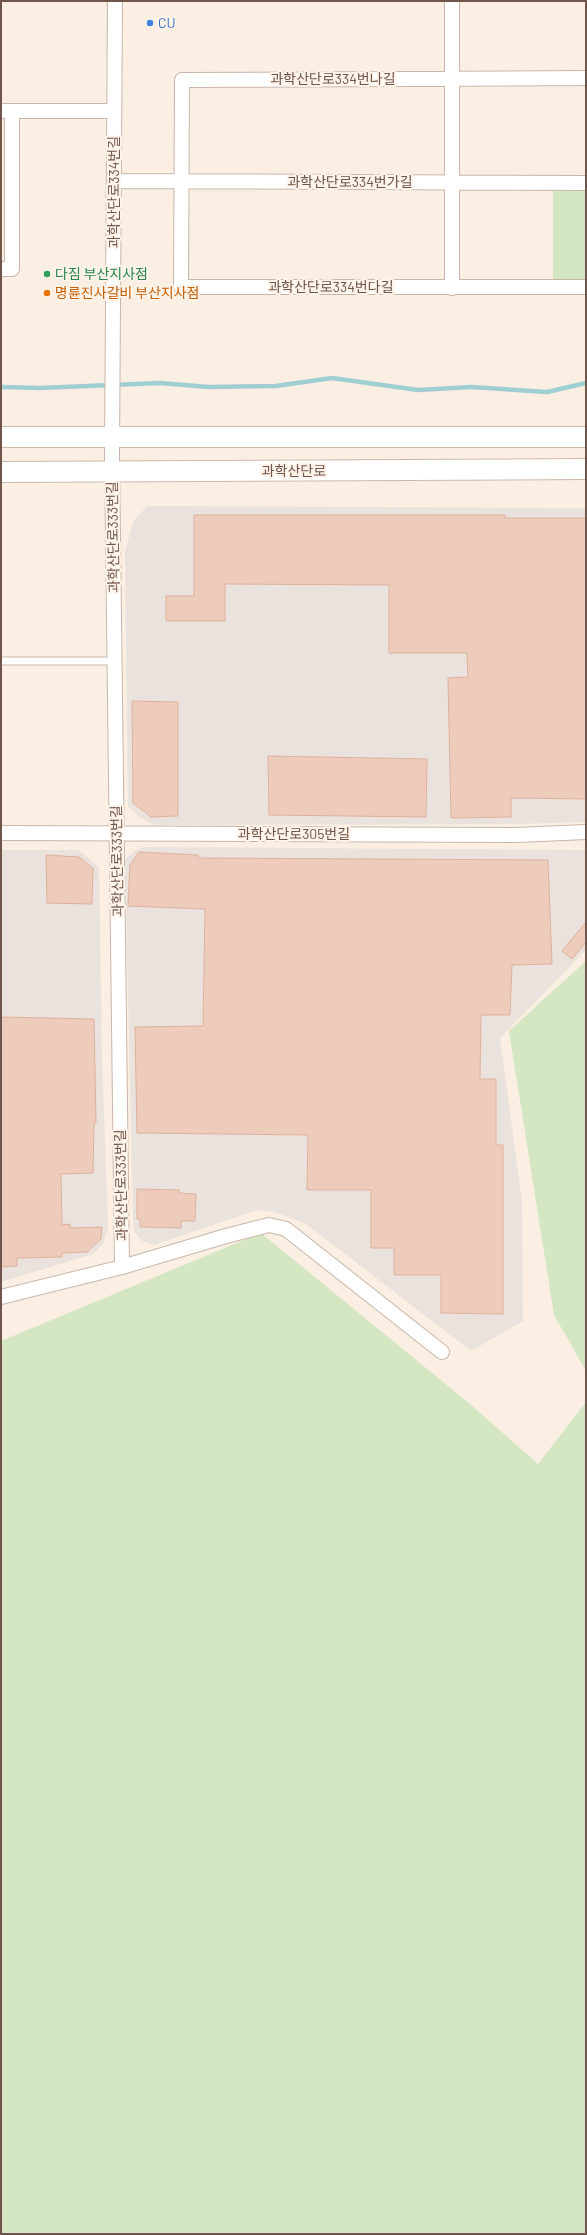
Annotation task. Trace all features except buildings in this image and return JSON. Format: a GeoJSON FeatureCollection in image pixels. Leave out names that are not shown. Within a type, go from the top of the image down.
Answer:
{"type":"FeatureCollection","features":[{"type":"Feature","properties":{"kind":"main road","name":"과학산단로"},"geometry":{"type":"LineString","coordinates":[[1,437],[112,455],[586,469]]}},
{"type":"Feature","properties":{"kind":"main road","name":"과학산단로"},"geometry":{"type":"LineString","coordinates":[[1,472],[112,455],[586,437]]}},
{"type":"Feature","properties":{"kind":"street","name":"과학산단로334번길"},"geometry":{"type":"LineString","coordinates":[[112,455],[115,1]]}},
{"type":"Feature","properties":{"kind":"street"},"geometry":{"type":"LineString","coordinates":[[452,1],[452,288]]}},
{"type":"Feature","properties":{"kind":"street","name":"과학산단로334번나길"},"geometry":{"type":"LineString","coordinates":[[181,181],[182,80],[586,78]]}},
{"type":"Feature","properties":{"kind":"street"},"geometry":{"type":"LineString","coordinates":[[1,269],[12,269],[7,111],[114,110]]}},
{"type":"Feature","properties":{"kind":"street","name":"과학산단로334번가길"},"geometry":{"type":"LineString","coordinates":[[114,181],[586,183]]}},
{"type":"Feature","properties":{"kind":"street","name":"과학산단로334번다길"},"geometry":{"type":"LineString","coordinates":[[181,181],[181,287],[586,287]]}},
{"type":"Feature","properties":{"kind":"street","name":"과학산단로333번길"},"geometry":{"type":"LineString","coordinates":[[112,455],[122,1267]]}},
{"type":"Feature","properties":{"kind":"street","name":"과학산단로305번길"},"geometry":{"type":"LineString","coordinates":[[1,833],[517,835],[586,832]]}},
{"type":"Feature","properties":{"kind":"street"},"geometry":{"type":"LineString","coordinates":[[1,1298],[122,1267],[268,1225],[286,1229],[442,1352]]}},
{"type":"Feature","properties":{"kind":"lane"},"geometry":{"type":"LineString","coordinates":[[1,661],[114,662]]}},
{"type":"Feature","properties":{"kind":"shaded area"},"geometry":{"type":"Polygon","coordinates":[[[147,506],[586,508],[586,822],[520,824],[154,825],[140,817],[128,807],[125,552],[133,522],[147,506]]]}},
{"type":"Feature","properties":{"kind":"shaded area"},"geometry":{"type":"Polygon","coordinates":[[[143,847],[586,850],[586,950],[500,1038],[522,1201],[523,1321],[471,1351],[305,1223],[274,1212],[257,1210],[154,1245],[142,1241],[134,1231],[133,1219],[125,859],[143,847]]]}},
{"type":"Feature","properties":{"kind":"shaded area"},"geometry":{"type":"Polygon","coordinates":[[[1,850],[78,850],[99,867],[102,1057],[108,1228],[103,1244],[93,1254],[1,1282],[1,850]]]}},
{"type":"Feature","properties":{"kind":"green space"},"geometry":{"type":"Polygon","coordinates":[[[553,183],[586,183],[586,287],[553,287],[553,183]]]}},
{"type":"Feature","properties":{"kind":"green space"},"geometry":{"type":"Polygon","coordinates":[[[586,961],[586,1371],[554,1315],[509,1031],[586,961]]]}},
{"type":"Feature","properties":{"kind":"green space"},"geometry":{"type":"Polygon","coordinates":[[[261,1233],[470,1404],[538,1464],[586,1402],[586,2234],[1,2234],[1,1341],[261,1233]]]}},
{"type":"Feature","properties":{"kind":"waterway"},"geometry":{"type":"LineString","coordinates":[[1,387],[40,388],[160,383],[209,387],[276,386],[332,378],[418,390],[471,387],[547,392],[586,383]]}},
{"type":"Feature","properties":{"kind":"place","name":"CU"},"geometry":{"type":"Point","coordinates":[150,23]}},
{"type":"Feature","properties":{"kind":"place","name":"다짐 부산지사점"},"geometry":{"type":"Point","coordinates":[47,274]}},
{"type":"Feature","properties":{"kind":"place","name":"명륜진사갈비 부산지사점"},"geometry":{"type":"Point","coordinates":[47,293]}}]}
